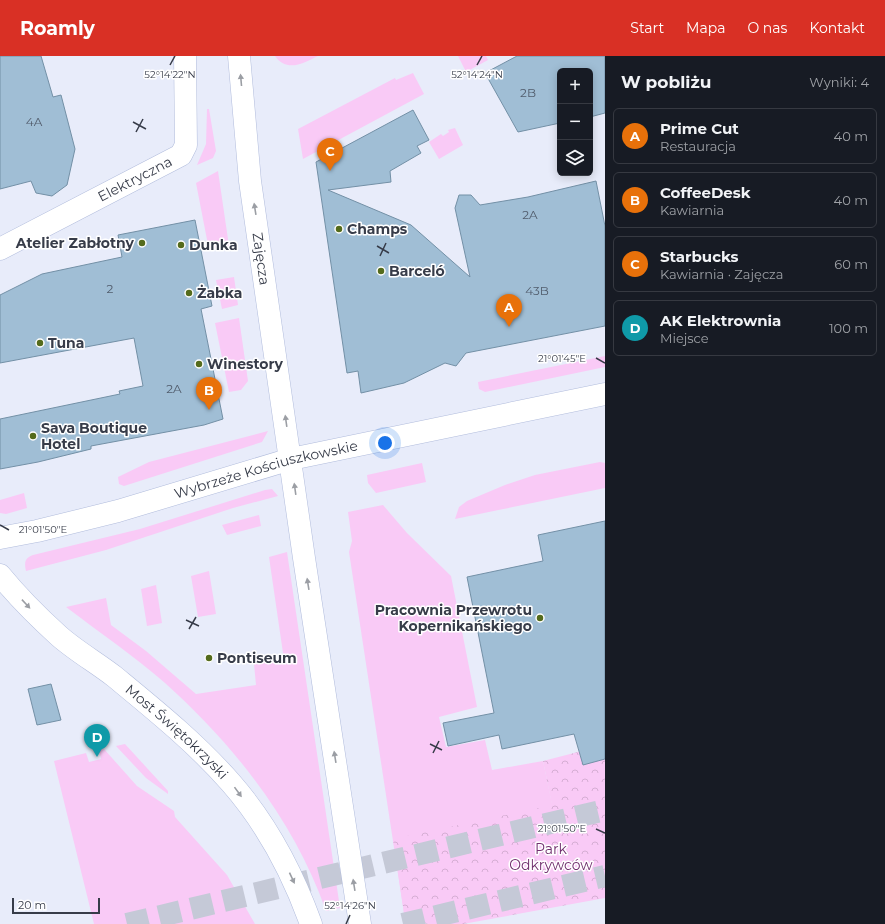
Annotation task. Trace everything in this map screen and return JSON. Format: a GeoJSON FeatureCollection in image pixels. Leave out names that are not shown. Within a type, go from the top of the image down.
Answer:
{"type":"FeatureCollection","features":[{"type":"Feature","properties":{"kind":"street","name":"Elektryczna"},"geometry":{"type":"LineString","coordinates":[[0,249],[181,155],[186,145],[186,56]]}},
{"type":"Feature","properties":{"kind":"street","name":"Zajęcza"},"geometry":{"type":"LineString","coordinates":[[239,56],[250,181],[292,460]]}},
{"type":"Feature","properties":{"kind":"street","name":"Wybrzeże Kościuszkowskie"},"geometry":{"type":"LineString","coordinates":[[0,538],[37,531],[118,511],[292,460],[605,394]]}},
{"type":"Feature","properties":{"kind":"street"},"geometry":{"type":"LineString","coordinates":[[292,460],[304,558],[360,924]]}},
{"type":"Feature","properties":{"kind":"street","name":"Most Świętokrzyski"},"geometry":{"type":"LineString","coordinates":[[0,575],[30,608],[60,636],[113,676],[183,734],[231,784],[263,828],[286,867],[311,924]]}},
{"type":"Feature","properties":{"kind":"green space"},"geometry":{"type":"Polygon","coordinates":[[[275,56],[318,56],[301,64],[290,65],[280,61],[275,56]]]}},
{"type":"Feature","properties":{"kind":"green space"},"geometry":{"type":"Polygon","coordinates":[[[458,56],[486,56],[488,60],[466,72],[458,56]]]}},
{"type":"Feature","properties":{"kind":"green space"},"geometry":{"type":"Polygon","coordinates":[[[413,73],[424,94],[303,159],[298,129],[395,78],[396,80],[413,73]]]}},
{"type":"Feature","properties":{"kind":"green space"},"geometry":{"type":"Polygon","coordinates":[[[207,109],[209,109],[216,151],[213,158],[197,165],[206,144],[207,109]]]}},
{"type":"Feature","properties":{"kind":"green space"},"geometry":{"type":"Polygon","coordinates":[[[455,128],[463,145],[439,159],[429,142],[441,134],[443,136],[449,132],[448,130],[455,128]]]}},
{"type":"Feature","properties":{"kind":"green space"},"geometry":{"type":"Polygon","coordinates":[[[218,171],[229,246],[209,250],[196,183],[218,171]]]}},
{"type":"Feature","properties":{"kind":"green space"},"geometry":{"type":"Polygon","coordinates":[[[234,277],[238,305],[222,309],[216,280],[234,277]]]}},
{"type":"Feature","properties":{"kind":"green space"},"geometry":{"type":"Polygon","coordinates":[[[239,318],[248,381],[241,390],[229,392],[215,323],[239,318]]]}},
{"type":"Feature","properties":{"kind":"green space"},"geometry":{"type":"Polygon","coordinates":[[[605,356],[605,367],[485,392],[479,389],[478,382],[605,356]]]}},
{"type":"Feature","properties":{"kind":"green space"},"geometry":{"type":"Polygon","coordinates":[[[268,431],[262,442],[124,486],[119,484],[118,477],[149,462],[268,431]]]}},
{"type":"Feature","properties":{"kind":"green space"},"geometry":{"type":"Polygon","coordinates":[[[600,462],[605,463],[605,488],[455,519],[459,507],[467,501],[505,485],[535,475],[600,462]]]}},
{"type":"Feature","properties":{"kind":"green space"},"geometry":{"type":"Polygon","coordinates":[[[422,463],[426,482],[376,493],[368,483],[367,475],[422,463]]]}},
{"type":"Feature","properties":{"kind":"green space"},"geometry":{"type":"Polygon","coordinates":[[[272,489],[278,496],[233,508],[106,550],[26,571],[26,561],[33,555],[140,529],[272,489]]]}},
{"type":"Feature","properties":{"kind":"green space"},"geometry":{"type":"Polygon","coordinates":[[[24,493],[27,508],[6,514],[0,513],[0,500],[24,493]]]}},
{"type":"Feature","properties":{"kind":"green space"},"geometry":{"type":"Polygon","coordinates":[[[383,505],[407,533],[451,576],[477,707],[439,717],[446,747],[485,740],[492,770],[543,761],[553,808],[405,920],[349,552],[352,541],[348,512],[383,505]]]}},
{"type":"Feature","properties":{"kind":"green space"},"geometry":{"type":"Polygon","coordinates":[[[259,515],[261,526],[227,535],[222,525],[259,515]]]}},
{"type":"Feature","properties":{"kind":"green space"},"geometry":{"type":"Polygon","coordinates":[[[287,552],[340,908],[326,911],[313,878],[298,847],[280,816],[239,759],[191,707],[165,683],[66,607],[106,598],[111,625],[146,651],[196,694],[256,685],[254,664],[284,660],[269,557],[287,552]]]}},
{"type":"Feature","properties":{"kind":"green space"},"geometry":{"type":"Polygon","coordinates":[[[209,571],[216,614],[198,617],[191,576],[209,571]]]}},
{"type":"Feature","properties":{"kind":"green space"},"geometry":{"type":"Polygon","coordinates":[[[156,585],[162,623],[147,626],[141,589],[156,585]]]}},
{"type":"Feature","properties":{"kind":"green space"},"geometry":{"type":"Polygon","coordinates":[[[125,744],[168,791],[168,794],[146,778],[116,746],[125,744]]]}},
{"type":"Feature","properties":{"kind":"green space","name":"Park Odkrywców"},"geometry":{"type":"Polygon","coordinates":[[[605,745],[605,898],[463,924],[429,924],[405,920],[393,839],[552,805],[543,761],[605,745]]]}},
{"type":"Feature","properties":{"kind":"green space"},"geometry":{"type":"Polygon","coordinates":[[[104,749],[137,786],[174,811],[175,817],[227,875],[255,924],[94,924],[54,761],[86,753],[89,762],[101,759],[99,750],[104,749]]]}},
{"type":"Feature","properties":{"kind":"building"},"geometry":{"type":"Polygon","coordinates":[[[0,56],[41,56],[53,97],[61,95],[75,149],[67,185],[52,196],[36,193],[31,181],[0,189],[0,56]]]}},
{"type":"Feature","properties":{"kind":"building"},"geometry":{"type":"Polygon","coordinates":[[[517,56],[605,56],[605,113],[593,116],[593,68],[557,68],[557,124],[518,132],[485,73],[517,56]]]}},
{"type":"Feature","properties":{"kind":"building"},"geometry":{"type":"Polygon","coordinates":[[[413,110],[429,140],[417,146],[421,153],[390,171],[391,182],[328,190],[411,225],[470,277],[455,208],[459,195],[471,195],[480,205],[528,197],[596,181],[605,226],[605,326],[466,353],[456,366],[445,363],[404,383],[361,393],[358,371],[347,373],[316,162],[413,110]]]}},
{"type":"Feature","properties":{"kind":"building"},"geometry":{"type":"Polygon","coordinates":[[[195,220],[212,306],[201,309],[223,419],[204,425],[91,446],[91,449],[38,462],[0,469],[0,419],[120,394],[119,391],[143,386],[134,338],[0,363],[0,295],[42,274],[122,257],[118,235],[195,220]]]}},
{"type":"Feature","properties":{"kind":"building","name":"Pracownia Przewrotu Kopernikańskiego"},"geometry":{"type":"Polygon","coordinates":[[[605,521],[605,759],[583,765],[574,734],[502,749],[499,735],[448,746],[443,723],[494,713],[467,577],[543,561],[538,535],[605,521]]]}},
{"type":"Feature","properties":{"kind":"building"},"geometry":{"type":"Polygon","coordinates":[[[51,684],[61,720],[37,725],[28,689],[51,684]]]}},
{"type":"Feature","properties":{"kind":"tunnel"},"geometry":{"type":"LineString","coordinates":[[127,924],[605,810]]}},
{"type":"Feature","properties":{"kind":"tunnel"},"geometry":{"type":"LineString","coordinates":[[403,924],[605,876]]}},
{"type":"Feature","properties":{"kind":"place","name":"Starbucks"},"geometry":{"type":"Point","coordinates":[330,171]}},
{"type":"Feature","properties":{"kind":"place","name":"Champs"},"geometry":{"type":"Point","coordinates":[339,229]}},
{"type":"Feature","properties":{"kind":"place","name":"Atelier Zabłotny"},"geometry":{"type":"Point","coordinates":[142,243]}},
{"type":"Feature","properties":{"kind":"place","name":"Dunka"},"geometry":{"type":"Point","coordinates":[181,245]}},
{"type":"Feature","properties":{"kind":"place","name":"Barceló"},"geometry":{"type":"Point","coordinates":[381,271]}},
{"type":"Feature","properties":{"kind":"place","name":"Żabka"},"geometry":{"type":"Point","coordinates":[189,293]}},
{"type":"Feature","properties":{"kind":"place","name":"Prime Cut"},"geometry":{"type":"Point","coordinates":[509,327]}},
{"type":"Feature","properties":{"kind":"place","name":"Tuna"},"geometry":{"type":"Point","coordinates":[40,343]}},
{"type":"Feature","properties":{"kind":"place","name":"Winestory"},"geometry":{"type":"Point","coordinates":[199,364]}},
{"type":"Feature","properties":{"kind":"place","name":"CoffeeDesk"},"geometry":{"type":"Point","coordinates":[209,410]}},
{"type":"Feature","properties":{"kind":"place","name":"Sava Boutique Hotel"},"geometry":{"type":"Point","coordinates":[33,436]}},
{"type":"Feature","properties":{"kind":"place","name":"Pracownia Przewrotu Kopernikańskiego"},"geometry":{"type":"Point","coordinates":[540,618]}},
{"type":"Feature","properties":{"kind":"place","name":"Pontiseum"},"geometry":{"type":"Point","coordinates":[209,658]}},
{"type":"Feature","properties":{"kind":"place","name":"AK Elektrownia"},"geometry":{"type":"Point","coordinates":[97,757]}}]}
